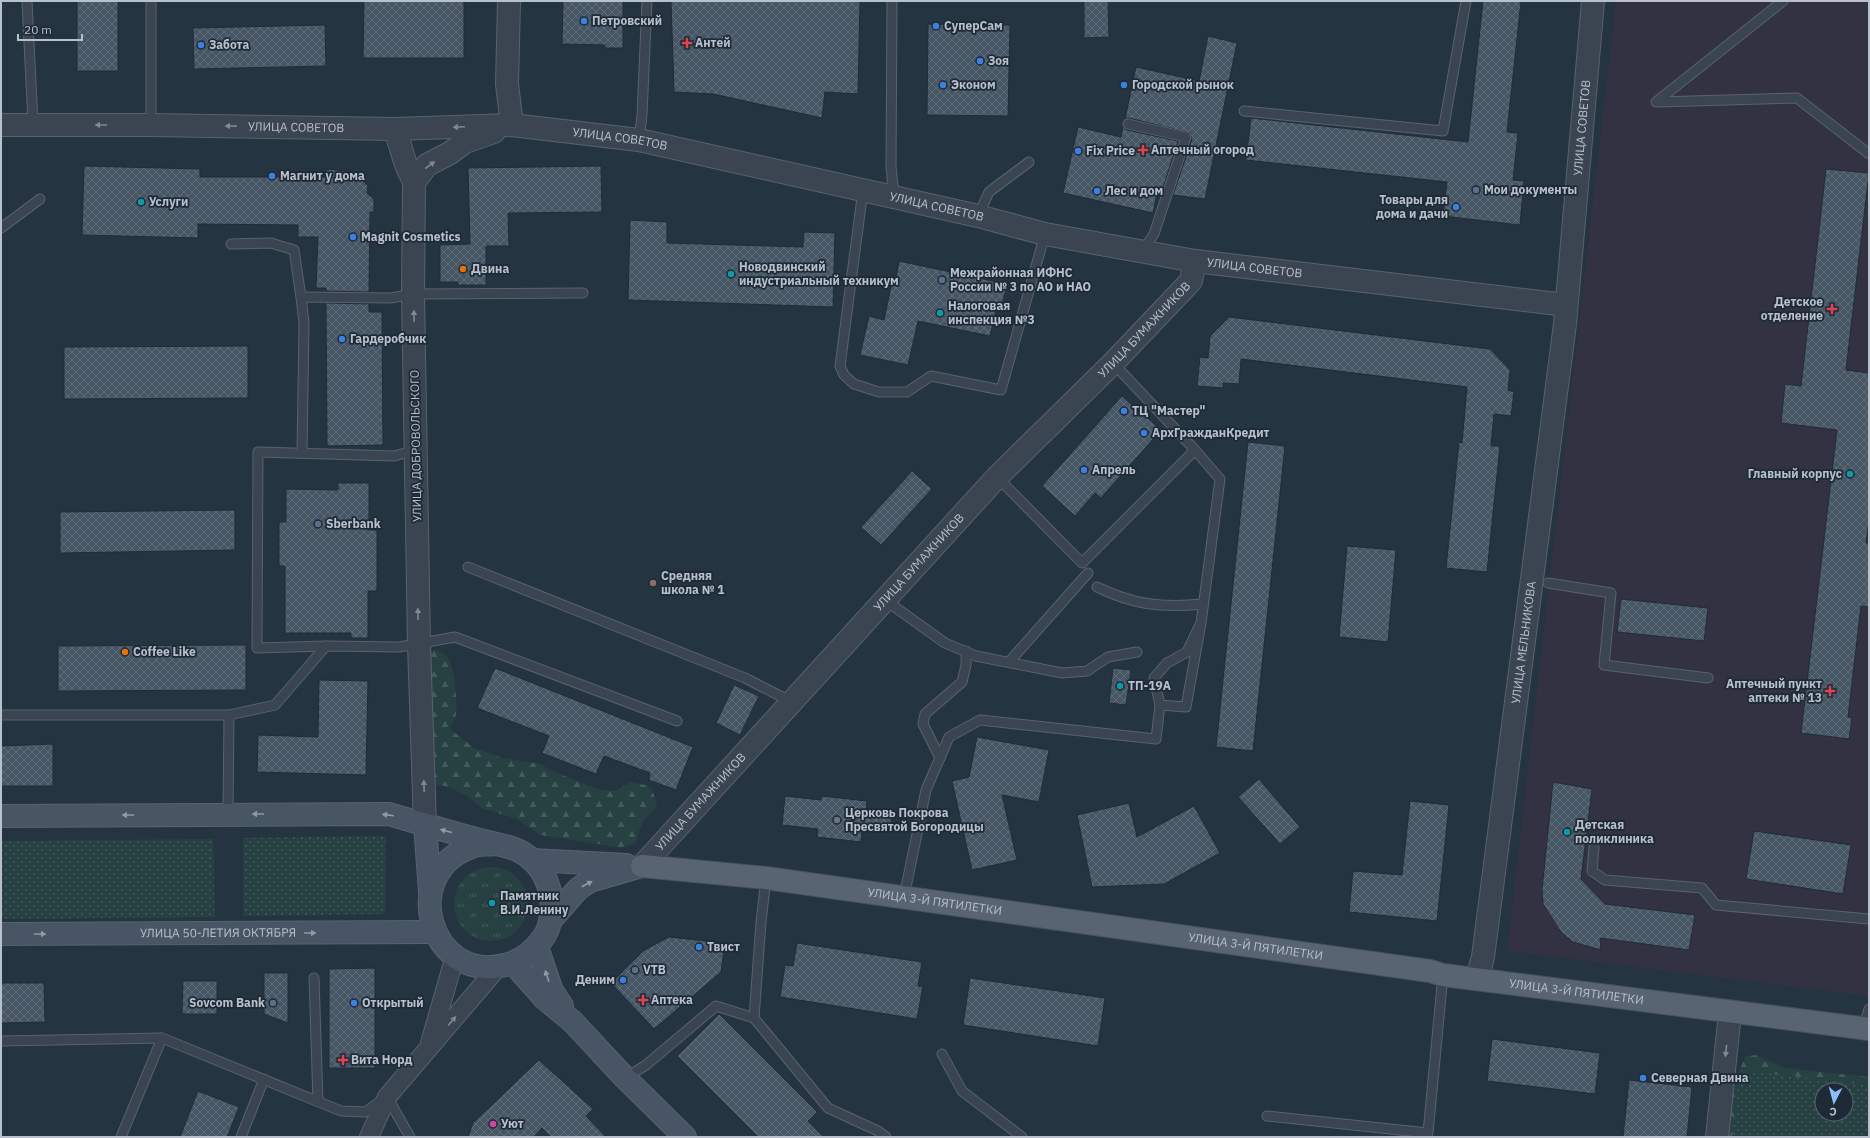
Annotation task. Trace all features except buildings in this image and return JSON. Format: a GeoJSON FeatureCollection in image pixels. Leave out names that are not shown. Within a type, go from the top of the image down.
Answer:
{"type":"FeatureCollection","features":[{"type":"Feature","properties":{"kind":"main road"},"geometry":{"type":"LineString","coordinates":[[1,816],[390,814],[425,825],[510,847],[532,860],[545,876],[549,887],[552,904],[550,921],[545,935],[537,947],[526,956],[506,965],[478,966],[455,956],[443,944],[434,932],[430,917],[430,894],[425,825]]}},
{"type":"Feature","properties":{"kind":"main road"},"geometry":{"type":"LineString","coordinates":[[430,894],[435,879],[449,860],[460,852],[475,846],[495,844]]}},
{"type":"Feature","properties":{"kind":"main road"},"geometry":{"type":"LineString","coordinates":[[532,860],[642,866]]}},
{"type":"Feature","properties":{"kind":"main road","name":"УЛИЦА 3-Й ПЯТИЛЕТКИ"},"geometry":{"type":"LineString","coordinates":[[642,866],[766,878],[1430,971],[1443,975],[1730,1012],[1867,1022]]}},
{"type":"Feature","properties":{"kind":"main road"},"geometry":{"type":"LineString","coordinates":[[550,921],[578,889],[590,881],[642,866]]}},
{"type":"Feature","properties":{"kind":"main road","name":"УЛИЦА 50-ЛЕТИЯ ОКТЯБРЯ"},"geometry":{"type":"LineString","coordinates":[[1,934],[434,932]]}},
{"type":"Feature","properties":{"kind":"main road"},"geometry":{"type":"LineString","coordinates":[[537,947],[552,991],[572,1022]]}},
{"type":"Feature","properties":{"kind":"main road"},"geometry":{"type":"LineString","coordinates":[[506,965],[572,1022],[625,1078],[685,1137]]}},
{"type":"Feature","properties":{"kind":"street"},"geometry":{"type":"LineString","coordinates":[[395,129],[406,165],[414,182],[428,165],[450,153],[465,142],[512,125],[507,84],[509,1]]}},
{"type":"Feature","properties":{"kind":"street","name":"УЛИЦА СОВЕТОВ"},"geometry":{"type":"LineString","coordinates":[[1,125],[151,125],[395,129],[512,125],[639,140],[978,216],[1045,234],[1142,252],[1195,261],[1566,305],[1593,1]]}},
{"type":"Feature","properties":{"kind":"street","name":"УЛИЦА ДОБРОВОЛЬСКОГО"},"geometry":{"type":"LineString","coordinates":[[414,182],[413,294],[419,644],[425,825]]}},
{"type":"Feature","properties":{"kind":"street","name":"УЛИЦА БУМАЖНИКОВ"},"geometry":{"type":"LineString","coordinates":[[642,866],[997,477],[1113,363],[1191,281],[1195,261]]}},
{"type":"Feature","properties":{"kind":"street","name":"УЛИЦА МЕЛЬНИКОВА"},"geometry":{"type":"LineString","coordinates":[[1477,979],[1484,958],[1566,305]]}},
{"type":"Feature","properties":{"kind":"street"},"geometry":{"type":"LineString","coordinates":[[427,1051],[455,956]]}},
{"type":"Feature","properties":{"kind":"street"},"geometry":{"type":"LineString","coordinates":[[369,1137],[387,1097],[506,965]]}},
{"type":"Feature","properties":{"kind":"street"},"geometry":{"type":"LineString","coordinates":[[1717,1137],[1730,1012]]}},
{"type":"Feature","properties":{"kind":"lane"},"geometry":{"type":"LineString","coordinates":[[27,1],[34,124]]}},
{"type":"Feature","properties":{"kind":"lane"},"geometry":{"type":"LineString","coordinates":[[151,1],[151,125]]}},
{"type":"Feature","properties":{"kind":"lane"},"geometry":{"type":"LineString","coordinates":[[639,140],[642,115],[647,1]]}},
{"type":"Feature","properties":{"kind":"lane"},"geometry":{"type":"LineString","coordinates":[[892,1],[891,167],[894,198]]}},
{"type":"Feature","properties":{"kind":"lane"},"geometry":{"type":"LineString","coordinates":[[1244,111],[1444,131],[1466,1]]}},
{"type":"Feature","properties":{"kind":"lane"},"geometry":{"type":"LineString","coordinates":[[1783,1],[1656,102],[1797,98],[1869,154]]}},
{"type":"Feature","properties":{"kind":"lane"},"geometry":{"type":"LineString","coordinates":[[1128,124],[1186,137],[1154,234],[1142,252]]}},
{"type":"Feature","properties":{"kind":"lane"},"geometry":{"type":"LineString","coordinates":[[978,216],[990,192],[1029,162]]}},
{"type":"Feature","properties":{"kind":"lane"},"geometry":{"type":"LineString","coordinates":[[863,190],[840,366],[844,375],[854,384],[879,392],[907,392],[931,376],[1001,390],[1045,234]]}},
{"type":"Feature","properties":{"kind":"lane"},"geometry":{"type":"LineString","coordinates":[[1,228],[40,199]]}},
{"type":"Feature","properties":{"kind":"lane"},"geometry":{"type":"LineString","coordinates":[[231,244],[271,243],[294,250],[304,323],[302,453]]}},
{"type":"Feature","properties":{"kind":"lane"},"geometry":{"type":"LineString","coordinates":[[301,297],[391,298],[413,294],[583,293]]}},
{"type":"Feature","properties":{"kind":"lane"},"geometry":{"type":"LineString","coordinates":[[1113,363],[1195,450],[1220,479],[1201,623],[1190,674],[1186,707],[1160,705]]}},
{"type":"Feature","properties":{"kind":"lane"},"geometry":{"type":"LineString","coordinates":[[416,450],[394,456],[258,452],[257,648],[326,646],[399,647],[455,637],[676,721]]}},
{"type":"Feature","properties":{"kind":"lane"},"geometry":{"type":"LineString","coordinates":[[997,477],[1082,563],[1195,450]]}},
{"type":"Feature","properties":{"kind":"lane"},"geometry":{"type":"LineString","coordinates":[[468,567],[745,678],[792,702]]}},
{"type":"Feature","properties":{"kind":"lane"},"geometry":{"type":"LineString","coordinates":[[1009,662],[1088,573]]}},
{"type":"Feature","properties":{"kind":"lane"},"geometry":{"type":"LineString","coordinates":[[1548,583],[1611,593],[1604,665],[1708,678]]}},
{"type":"Feature","properties":{"kind":"lane"},"geometry":{"type":"LineString","coordinates":[[1097,587],[1118,597],[1140,603],[1176,606],[1203,604]]}},
{"type":"Feature","properties":{"kind":"lane"},"geometry":{"type":"LineString","coordinates":[[885,600],[945,643],[976,656],[1062,673],[1087,671],[1108,657],[1137,652]]}},
{"type":"Feature","properties":{"kind":"lane"},"geometry":{"type":"LineString","coordinates":[[904,897],[926,790],[949,737],[980,720],[1156,739],[1160,705],[1154,678],[1167,663],[1187,652],[1201,623]]}},
{"type":"Feature","properties":{"kind":"lane"},"geometry":{"type":"LineString","coordinates":[[1,715],[229,715],[275,705],[326,646]]}},
{"type":"Feature","properties":{"kind":"lane"},"geometry":{"type":"LineString","coordinates":[[940,758],[923,724],[925,714],[962,682],[966,665],[966,651]]}},
{"type":"Feature","properties":{"kind":"lane"},"geometry":{"type":"LineString","coordinates":[[228,814],[229,715]]}},
{"type":"Feature","properties":{"kind":"lane"},"geometry":{"type":"LineString","coordinates":[[1594,847],[1592,871],[1605,880],[1702,888],[1716,905],[1869,918]]}},
{"type":"Feature","properties":{"kind":"lane"},"geometry":{"type":"LineString","coordinates":[[754,1018],[761,922],[766,878]]}},
{"type":"Feature","properties":{"kind":"lane"},"geometry":{"type":"LineString","coordinates":[[1267,1116],[1428,1133],[1443,975]]}},
{"type":"Feature","properties":{"kind":"lane"},"geometry":{"type":"LineString","coordinates":[[314,978],[318,1101]]}},
{"type":"Feature","properties":{"kind":"lane"},"geometry":{"type":"LineString","coordinates":[[625,1078],[646,1064],[716,1006],[754,1018],[828,1108],[886,1137]]}},
{"type":"Feature","properties":{"kind":"lane"},"geometry":{"type":"LineString","coordinates":[[1,1041],[162,1038],[318,1101],[341,1112],[365,1112],[387,1097],[410,1137]]}},
{"type":"Feature","properties":{"kind":"lane"},"geometry":{"type":"LineString","coordinates":[[121,1137],[162,1038]]}},
{"type":"Feature","properties":{"kind":"lane"},"geometry":{"type":"LineString","coordinates":[[942,1054],[962,1091],[1022,1137]]}},
{"type":"Feature","properties":{"kind":"lane"},"geometry":{"type":"LineString","coordinates":[[241,1137],[264,1079]]}},
{"type":"Feature","properties":{"kind":"shaded area"},"geometry":{"type":"Polygon","coordinates":[[[1616,1],[1869,1],[1869,996],[1507,951],[1616,1]]]}},
{"type":"Feature","properties":{"kind":"green space"},"geometry":{"type":"Polygon","coordinates":[[[434,650],[440,651],[447,656],[452,667],[456,693],[456,714],[449,728],[474,748],[503,758],[541,764],[548,769],[594,788],[609,791],[617,790],[631,782],[646,785],[652,789],[657,804],[640,826],[636,842],[627,846],[618,847],[540,835],[517,819],[482,808],[468,797],[450,787],[433,784],[427,652],[434,650]]]}},
{"type":"Feature","properties":{"kind":"green space"},"geometry":{"type":"Polygon","coordinates":[[[386,836],[385,914],[243,916],[243,838],[386,836]]]}},
{"type":"Feature","properties":{"kind":"green space"},"geometry":{"type":"Polygon","coordinates":[[[213,839],[215,917],[1,919],[1,841],[213,839]]]}},
{"type":"Feature","properties":{"kind":"green space"},"geometry":{"type":"Polygon","coordinates":[[[484,867],[498,867],[512,873],[522,883],[528,897],[528,911],[522,925],[512,935],[498,941],[484,941],[470,935],[460,925],[454,911],[454,897],[460,883],[470,873],[484,867]]]}},
{"type":"Feature","properties":{"kind":"green space"},"geometry":{"type":"Polygon","coordinates":[[[1757,1055],[1785,1068],[1869,1077],[1869,1096],[1854,1092],[1854,1082],[1814,1082],[1814,1098],[1775,1137],[1724,1137],[1732,1095],[1738,1074],[1746,1056],[1757,1055]]]}},
{"type":"Feature","properties":{"kind":"green space"},"geometry":{"type":"Polygon","coordinates":[[[1740,1070],[1843,1082],[1814,1082],[1814,1122],[1854,1122],[1854,1083],[1869,1085],[1869,1137],[1732,1137],[1740,1070]]]}},
{"type":"Feature","properties":{"kind":"place","name":"Петровский"},"geometry":{"type":"Point","coordinates":[584,21]}},
{"type":"Feature","properties":{"kind":"place","name":"СуперСам"},"geometry":{"type":"Point","coordinates":[936,26]}},
{"type":"Feature","properties":{"kind":"place","name":"Антей"},"geometry":{"type":"Point","coordinates":[687,43]}},
{"type":"Feature","properties":{"kind":"place","name":"Забота"},"geometry":{"type":"Point","coordinates":[201,45]}},
{"type":"Feature","properties":{"kind":"place","name":"Зоя"},"geometry":{"type":"Point","coordinates":[980,61]}},
{"type":"Feature","properties":{"kind":"place","name":"Эконом"},"geometry":{"type":"Point","coordinates":[943,85]}},
{"type":"Feature","properties":{"kind":"place","name":"Городской рынок"},"geometry":{"type":"Point","coordinates":[1124,85]}},
{"type":"Feature","properties":{"kind":"place","name":"Аптечный огород"},"geometry":{"type":"Point","coordinates":[1143,150]}},
{"type":"Feature","properties":{"kind":"place","name":"Fix Price"},"geometry":{"type":"Point","coordinates":[1078,151]}},
{"type":"Feature","properties":{"kind":"place","name":"Магнит у дома"},"geometry":{"type":"Point","coordinates":[272,176]}},
{"type":"Feature","properties":{"kind":"place","name":"Мои документы"},"geometry":{"type":"Point","coordinates":[1476,190]}},
{"type":"Feature","properties":{"kind":"place","name":"Лес и дом"},"geometry":{"type":"Point","coordinates":[1097,191]}},
{"type":"Feature","properties":{"kind":"place","name":"Услуги"},"geometry":{"type":"Point","coordinates":[141,202]}},
{"type":"Feature","properties":{"kind":"place","name":"Товары для дома и дачи"},"geometry":{"type":"Point","coordinates":[1456,207]}},
{"type":"Feature","properties":{"kind":"place","name":"Magnit Cosmetics"},"geometry":{"type":"Point","coordinates":[353,237]}},
{"type":"Feature","properties":{"kind":"place","name":"Двина"},"geometry":{"type":"Point","coordinates":[463,269]}},
{"type":"Feature","properties":{"kind":"place","name":"Новодвинский индустриальный техникум"},"geometry":{"type":"Point","coordinates":[731,274]}},
{"type":"Feature","properties":{"kind":"place","name":"Межрайонная ИФНС России № 3 по АО и НАО"},"geometry":{"type":"Point","coordinates":[942,280]}},
{"type":"Feature","properties":{"kind":"place","name":"Детское отделение"},"geometry":{"type":"Point","coordinates":[1832,309]}},
{"type":"Feature","properties":{"kind":"place","name":"Налоговая инспекция №3"},"geometry":{"type":"Point","coordinates":[940,313]}},
{"type":"Feature","properties":{"kind":"place","name":"Гардеробчик"},"geometry":{"type":"Point","coordinates":[342,339]}},
{"type":"Feature","properties":{"kind":"place","name":"ТЦ \"Мастер\""},"geometry":{"type":"Point","coordinates":[1124,411]}},
{"type":"Feature","properties":{"kind":"place","name":"АрхГражданКредит"},"geometry":{"type":"Point","coordinates":[1144,433]}},
{"type":"Feature","properties":{"kind":"place","name":"Апрель"},"geometry":{"type":"Point","coordinates":[1084,470]}},
{"type":"Feature","properties":{"kind":"place","name":"Главный корпус"},"geometry":{"type":"Point","coordinates":[1850,474]}},
{"type":"Feature","properties":{"kind":"place","name":"Sberbank"},"geometry":{"type":"Point","coordinates":[318,524]}},
{"type":"Feature","properties":{"kind":"place","name":"Средняя школа № 1"},"geometry":{"type":"Point","coordinates":[653,583]}},
{"type":"Feature","properties":{"kind":"place","name":"Coffee Like"},"geometry":{"type":"Point","coordinates":[125,652]}},
{"type":"Feature","properties":{"kind":"place","name":"ТП-19А"},"geometry":{"type":"Point","coordinates":[1120,686]}},
{"type":"Feature","properties":{"kind":"place","name":"Аптечный пункт аптеки № 13"},"geometry":{"type":"Point","coordinates":[1830,691]}},
{"type":"Feature","properties":{"kind":"place","name":"Церковь Покрова Пресвятой Богородицы"},"geometry":{"type":"Point","coordinates":[837,820]}},
{"type":"Feature","properties":{"kind":"place","name":"Детская поликлиника"},"geometry":{"type":"Point","coordinates":[1567,832]}},
{"type":"Feature","properties":{"kind":"place","name":"Памятник В.И.Ленину"},"geometry":{"type":"Point","coordinates":[492,903]}},
{"type":"Feature","properties":{"kind":"place","name":"Твист"},"geometry":{"type":"Point","coordinates":[699,947]}},
{"type":"Feature","properties":{"kind":"place","name":"VTB"},"geometry":{"type":"Point","coordinates":[635,970]}},
{"type":"Feature","properties":{"kind":"place","name":"Деним"},"geometry":{"type":"Point","coordinates":[623,980]}},
{"type":"Feature","properties":{"kind":"place","name":"Аптека"},"geometry":{"type":"Point","coordinates":[643,1000]}},
{"type":"Feature","properties":{"kind":"place","name":"Sovcom Bank"},"geometry":{"type":"Point","coordinates":[273,1003]}},
{"type":"Feature","properties":{"kind":"place","name":"Открытый"},"geometry":{"type":"Point","coordinates":[354,1003]}},
{"type":"Feature","properties":{"kind":"place","name":"Вита Норд"},"geometry":{"type":"Point","coordinates":[343,1060]}},
{"type":"Feature","properties":{"kind":"place","name":"Северная Двина"},"geometry":{"type":"Point","coordinates":[1643,1078]}},
{"type":"Feature","properties":{"kind":"place","name":"Уют"},"geometry":{"type":"Point","coordinates":[493,1124]}}]}
